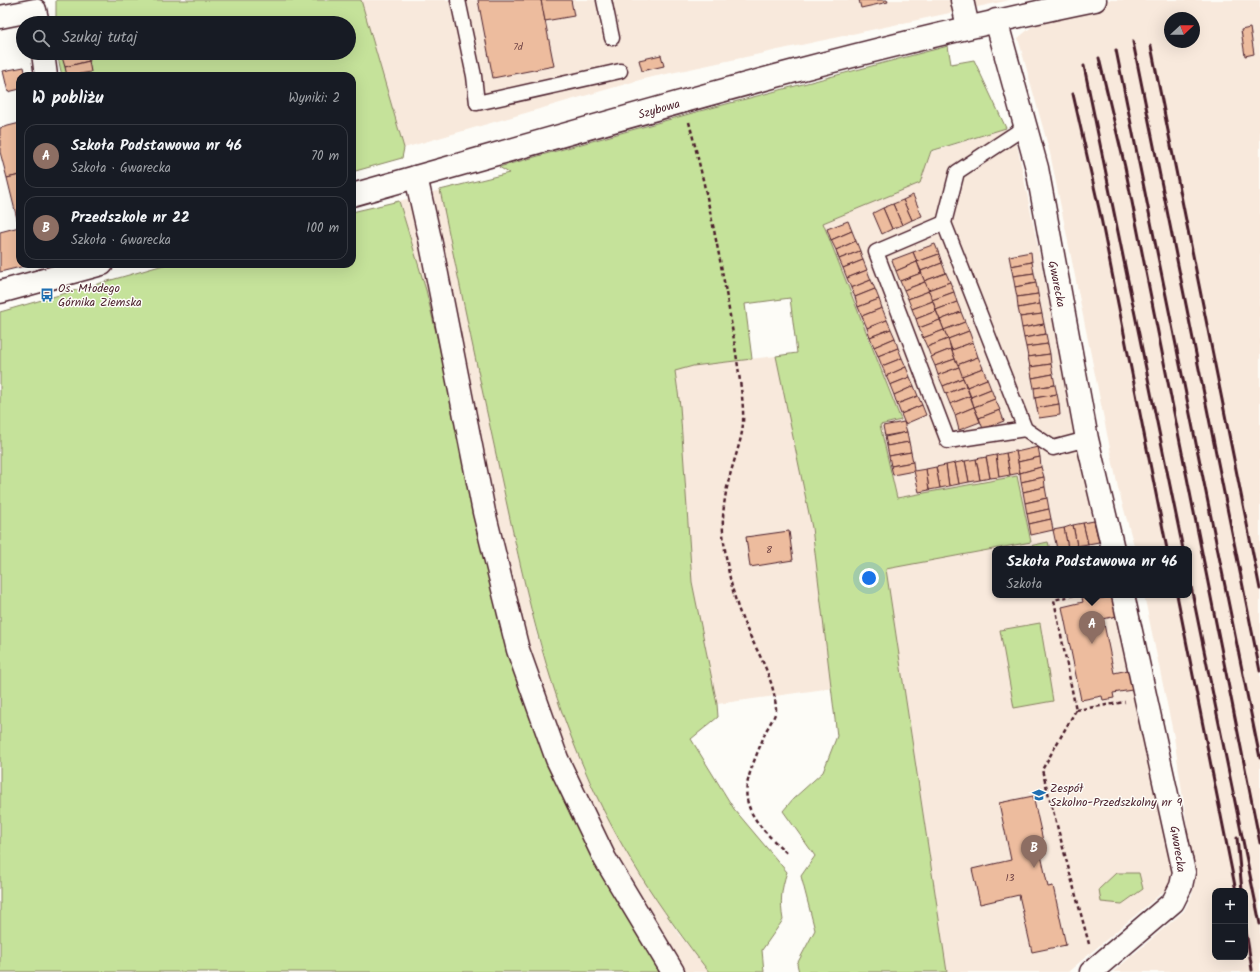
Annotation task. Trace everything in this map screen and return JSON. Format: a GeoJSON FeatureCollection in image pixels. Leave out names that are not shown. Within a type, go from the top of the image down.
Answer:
{"type":"FeatureCollection","features":[{"type":"Feature","properties":{"kind":"street"},"geometry":{"type":"LineString","coordinates":[[962,0],[968,27]]}},
{"type":"Feature","properties":{"kind":"street","name":"Szybowa"},"geometry":{"type":"LineString","coordinates":[[356,194],[684,102],[968,27],[1095,0]]}},
{"type":"Feature","properties":{"kind":"street"},"geometry":{"type":"LineString","coordinates":[[0,17],[35,10],[36,16]]}},
{"type":"Feature","properties":{"kind":"street","name":"Gwarecka"},"geometry":{"type":"LineString","coordinates":[[1007,18],[1027,128],[1037,168],[1087,439],[1112,546]]}},
{"type":"Feature","properties":{"kind":"street"},"geometry":{"type":"LineString","coordinates":[[44,60],[45,72]]}},
{"type":"Feature","properties":{"kind":"street"},"geometry":{"type":"LineString","coordinates":[[416,177],[430,239],[484,512],[518,650],[557,759],[605,859],[673,972]]}},
{"type":"Feature","properties":{"kind":"street"},"geometry":{"type":"LineString","coordinates":[[0,292],[84,268]]}},
{"type":"Feature","properties":{"kind":"street","name":"Gwarecka"},"geometry":{"type":"LineString","coordinates":[[1093,970],[1173,902],[1181,886],[1184,872],[1147,698],[1124,598]]}},
{"type":"Feature","properties":{"kind":"lane"},"geometry":{"type":"LineString","coordinates":[[458,0],[474,76],[477,103],[620,71]]}},
{"type":"Feature","properties":{"kind":"lane"},"geometry":{"type":"LineString","coordinates":[[604,0],[612,38]]}},
{"type":"Feature","properties":{"kind":"lane"},"geometry":{"type":"LineString","coordinates":[[1027,128],[1016,132],[957,172],[944,223],[1025,428],[1053,448],[1087,439]]}},
{"type":"Feature","properties":{"kind":"lane"},"geometry":{"type":"LineString","coordinates":[[944,223],[876,252],[948,441],[1025,428]]}},
{"type":"Feature","properties":{"kind":"path"},"geometry":{"type":"LineString","coordinates":[[684,102],[705,184],[724,280],[742,396],[742,433],[728,481],[724,513],[724,540],[731,584],[742,616],[763,660],[772,688],[776,710],[767,728],[747,784],[747,799],[753,816],[767,833],[788,854]]}},
{"type":"Feature","properties":{"kind":"path"},"geometry":{"type":"LineString","coordinates":[[1062,598],[1054,600],[1076,710],[1042,770],[1093,970]]}},
{"type":"Feature","properties":{"kind":"path"},"geometry":{"type":"LineString","coordinates":[[1076,710],[1147,698]]}},
{"type":"Feature","properties":{"kind":"shaded area"},"geometry":{"type":"Polygon","coordinates":[[[361,0],[1010,0],[643,79],[404,148],[361,0]]]}},
{"type":"Feature","properties":{"kind":"shaded area"},"geometry":{"type":"Polygon","coordinates":[[[1036,0],[1260,0],[1260,972],[1113,972],[1184,911],[1192,895],[1195,881],[1174,737],[1145,598],[1192,598],[1192,546],[1134,546],[1118,488],[1050,153],[1018,38],[1040,20],[1036,0]]]}},
{"type":"Feature","properties":{"kind":"shaded area"},"geometry":{"type":"Polygon","coordinates":[[[1006,128],[1014,139],[1018,149],[1098,546],[1005,546],[1031,541],[1017,476],[897,499],[880,424],[901,420],[823,223],[920,183],[931,152],[1006,128]]]}},
{"type":"Feature","properties":{"kind":"shaded area"},"geometry":{"type":"Polygon","coordinates":[[[440,190],[519,561],[538,639],[562,709],[583,768],[609,821],[639,873],[676,930],[709,972],[661,972],[641,939],[496,588],[426,290],[399,201],[440,190]]]}},
{"type":"Feature","properties":{"kind":"shaded area"},"geometry":{"type":"Polygon","coordinates":[[[776,356],[812,528],[832,688],[717,704],[692,582],[680,406],[675,370],[693,366],[776,356]]]}},
{"type":"Feature","properties":{"kind":"shaded area"},"geometry":{"type":"Polygon","coordinates":[[[992,549],[992,598],[1114,598],[1173,864],[1169,887],[1068,972],[947,972],[886,569],[992,549]]]}},
{"type":"Feature","properties":{"kind":"green space"},"geometry":{"type":"Polygon","coordinates":[[[56,0],[361,0],[404,148],[402,158],[356,171],[356,72],[61,72],[59,60],[356,60],[356,16],[56,16],[56,0]]]}},
{"type":"Feature","properties":{"kind":"green space"},"geometry":{"type":"Polygon","coordinates":[[[948,46],[951,64],[974,60],[1006,128],[931,151],[920,183],[823,223],[901,420],[880,425],[897,498],[1017,476],[1031,542],[1010,546],[992,546],[992,549],[886,569],[947,972],[799,972],[797,964],[815,930],[801,876],[815,856],[783,811],[793,799],[823,772],[837,736],[812,528],[776,356],[797,353],[790,298],[745,304],[752,359],[693,366],[675,371],[680,406],[692,582],[717,704],[718,717],[691,739],[734,809],[787,872],[783,884],[782,896],[783,920],[762,950],[764,972],[709,972],[673,924],[624,848],[596,795],[570,734],[546,663],[518,555],[440,190],[509,173],[499,167],[696,112],[948,46]]]}},
{"type":"Feature","properties":{"kind":"green space"},"geometry":{"type":"Polygon","coordinates":[[[399,201],[426,290],[496,588],[516,661],[661,972],[0,972],[0,312],[153,268],[356,268],[356,211],[399,201]]]}},
{"type":"Feature","properties":{"kind":"green space"},"geometry":{"type":"Polygon","coordinates":[[[1048,542],[1049,546],[1030,546],[1048,542]]]}},
{"type":"Feature","properties":{"kind":"green space"},"geometry":{"type":"Polygon","coordinates":[[[1040,623],[1053,701],[1014,708],[1000,630],[1040,623]]]}},
{"type":"Feature","properties":{"kind":"green space"},"geometry":{"type":"Polygon","coordinates":[[[1116,873],[1139,873],[1143,889],[1122,904],[1101,902],[1099,889],[1116,873]]]}},
{"type":"Feature","properties":{"kind":"building"},"geometry":{"type":"Polygon","coordinates":[[[478,0],[541,0],[554,66],[493,78],[478,0]]]}},
{"type":"Feature","properties":{"kind":"building"},"geometry":{"type":"Polygon","coordinates":[[[541,0],[571,0],[574,16],[545,21],[541,0]]]}},
{"type":"Feature","properties":{"kind":"building"},"geometry":{"type":"Polygon","coordinates":[[[859,0],[887,0],[888,2],[861,8],[859,0]]]}},
{"type":"Feature","properties":{"kind":"building"},"geometry":{"type":"Polygon","coordinates":[[[1250,28],[1254,54],[1245,56],[1241,30],[1250,28]]]}},
{"type":"Feature","properties":{"kind":"building"},"geometry":{"type":"Polygon","coordinates":[[[661,55],[664,66],[642,71],[639,60],[661,55]]]}},
{"type":"Feature","properties":{"kind":"building"},"geometry":{"type":"Polygon","coordinates":[[[63,60],[89,60],[89,61],[65,67],[63,60]]]}},
{"type":"Feature","properties":{"kind":"building"},"geometry":{"type":"Polygon","coordinates":[[[89,61],[91,72],[66,72],[65,67],[89,61]]]}},
{"type":"Feature","properties":{"kind":"building"},"geometry":{"type":"Polygon","coordinates":[[[24,67],[25,72],[16,72],[16,90],[8,92],[3,71],[24,67]]]}},
{"type":"Feature","properties":{"kind":"building"},"geometry":{"type":"Polygon","coordinates":[[[16,124],[16,176],[7,178],[0,152],[0,128],[16,124]]]}},
{"type":"Feature","properties":{"kind":"building"},"geometry":{"type":"Polygon","coordinates":[[[16,176],[16,215],[7,178],[16,176]]]}},
{"type":"Feature","properties":{"kind":"building"},"geometry":{"type":"Polygon","coordinates":[[[913,195],[922,216],[912,220],[903,200],[913,195]]]}},
{"type":"Feature","properties":{"kind":"building"},"geometry":{"type":"Polygon","coordinates":[[[903,200],[912,220],[902,225],[893,204],[903,200]]]}},
{"type":"Feature","properties":{"kind":"building"},"geometry":{"type":"Polygon","coordinates":[[[893,204],[902,225],[892,229],[883,208],[893,204]]]}},
{"type":"Feature","properties":{"kind":"building"},"geometry":{"type":"Polygon","coordinates":[[[883,208],[892,229],[882,234],[873,213],[883,208]]]}},
{"type":"Feature","properties":{"kind":"building"},"geometry":{"type":"Polygon","coordinates":[[[848,221],[852,231],[831,240],[827,229],[848,221]]]}},
{"type":"Feature","properties":{"kind":"building"},"geometry":{"type":"Polygon","coordinates":[[[16,228],[16,268],[0,272],[0,232],[16,228]]]}},
{"type":"Feature","properties":{"kind":"building"},"geometry":{"type":"Polygon","coordinates":[[[852,231],[856,241],[836,250],[831,240],[852,231]]]}},
{"type":"Feature","properties":{"kind":"building"},"geometry":{"type":"Polygon","coordinates":[[[856,241],[860,251],[839,259],[836,250],[856,241]]]}},
{"type":"Feature","properties":{"kind":"building"},"geometry":{"type":"Polygon","coordinates":[[[935,244],[939,254],[917,262],[913,252],[935,244]]]}},
{"type":"Feature","properties":{"kind":"building"},"geometry":{"type":"Polygon","coordinates":[[[860,251],[863,260],[843,268],[839,259],[860,251]]]}},
{"type":"Feature","properties":{"kind":"building"},"geometry":{"type":"Polygon","coordinates":[[[913,252],[917,262],[896,271],[892,260],[913,252]]]}},
{"type":"Feature","properties":{"kind":"building"},"geometry":{"type":"Polygon","coordinates":[[[1031,252],[1032,262],[1011,266],[1009,256],[1031,252]]]}},
{"type":"Feature","properties":{"kind":"building"},"geometry":{"type":"Polygon","coordinates":[[[939,254],[942,263],[921,271],[917,262],[939,254]]]}},
{"type":"Feature","properties":{"kind":"building"},"geometry":{"type":"Polygon","coordinates":[[[863,260],[867,270],[847,278],[843,268],[863,260]]]}},
{"type":"Feature","properties":{"kind":"building"},"geometry":{"type":"Polygon","coordinates":[[[917,262],[921,273],[900,281],[896,271],[917,262]]]}},
{"type":"Feature","properties":{"kind":"building"},"geometry":{"type":"Polygon","coordinates":[[[1032,262],[1034,273],[1013,276],[1011,266],[1032,262]]]}},
{"type":"Feature","properties":{"kind":"building"},"geometry":{"type":"Polygon","coordinates":[[[942,263],[946,273],[924,281],[921,271],[942,263]]]}},
{"type":"Feature","properties":{"kind":"building"},"geometry":{"type":"Polygon","coordinates":[[[867,270],[871,280],[851,288],[847,278],[867,270]]]}},
{"type":"Feature","properties":{"kind":"building"},"geometry":{"type":"Polygon","coordinates":[[[921,273],[925,282],[904,290],[900,281],[921,273]]]}},
{"type":"Feature","properties":{"kind":"building"},"geometry":{"type":"Polygon","coordinates":[[[946,273],[950,282],[928,290],[924,281],[946,273]]]}},
{"type":"Feature","properties":{"kind":"building"},"geometry":{"type":"Polygon","coordinates":[[[1034,273],[1036,283],[1015,287],[1013,276],[1034,273]]]}},
{"type":"Feature","properties":{"kind":"building"},"geometry":{"type":"Polygon","coordinates":[[[871,280],[875,289],[855,297],[851,288],[871,280]]]}},
{"type":"Feature","properties":{"kind":"building"},"geometry":{"type":"Polygon","coordinates":[[[925,282],[929,291],[908,299],[904,290],[925,282]]]}},
{"type":"Feature","properties":{"kind":"building"},"geometry":{"type":"Polygon","coordinates":[[[950,282],[954,292],[932,300],[928,290],[950,282]]]}},
{"type":"Feature","properties":{"kind":"building"},"geometry":{"type":"Polygon","coordinates":[[[1036,283],[1038,294],[1017,297],[1015,287],[1036,283]]]}},
{"type":"Feature","properties":{"kind":"building"},"geometry":{"type":"Polygon","coordinates":[[[875,289],[879,299],[858,307],[855,297],[875,289]]]}},
{"type":"Feature","properties":{"kind":"building"},"geometry":{"type":"Polygon","coordinates":[[[929,291],[933,301],[912,309],[908,299],[929,291]]]}},
{"type":"Feature","properties":{"kind":"building"},"geometry":{"type":"Polygon","coordinates":[[[954,292],[957,302],[936,310],[932,300],[954,292]]]}},
{"type":"Feature","properties":{"kind":"building"},"geometry":{"type":"Polygon","coordinates":[[[1038,294],[1040,304],[1018,308],[1017,297],[1038,294]]]}},
{"type":"Feature","properties":{"kind":"building"},"geometry":{"type":"Polygon","coordinates":[[[879,299],[882,308],[862,316],[858,307],[879,299]]]}},
{"type":"Feature","properties":{"kind":"building"},"geometry":{"type":"Polygon","coordinates":[[[933,301],[936,311],[916,319],[912,309],[933,301]]]}},
{"type":"Feature","properties":{"kind":"building"},"geometry":{"type":"Polygon","coordinates":[[[957,302],[961,312],[940,320],[936,310],[957,302]]]}},
{"type":"Feature","properties":{"kind":"building"},"geometry":{"type":"Polygon","coordinates":[[[1040,304],[1042,314],[1020,317],[1018,308],[1040,304]]]}},
{"type":"Feature","properties":{"kind":"building"},"geometry":{"type":"Polygon","coordinates":[[[882,308],[887,320],[867,328],[862,316],[882,308]]]}},
{"type":"Feature","properties":{"kind":"building"},"geometry":{"type":"Polygon","coordinates":[[[936,311],[940,320],[919,328],[916,319],[936,311]]]}},
{"type":"Feature","properties":{"kind":"building"},"geometry":{"type":"Polygon","coordinates":[[[961,312],[965,322],[944,330],[940,320],[961,312]]]}},
{"type":"Feature","properties":{"kind":"building"},"geometry":{"type":"Polygon","coordinates":[[[1042,314],[1044,324],[1022,328],[1020,317],[1042,314]]]}},
{"type":"Feature","properties":{"kind":"building"},"geometry":{"type":"Polygon","coordinates":[[[887,320],[891,329],[870,337],[867,328],[887,320]]]}},
{"type":"Feature","properties":{"kind":"building"},"geometry":{"type":"Polygon","coordinates":[[[940,320],[944,330],[923,338],[919,328],[940,320]]]}},
{"type":"Feature","properties":{"kind":"building"},"geometry":{"type":"Polygon","coordinates":[[[965,322],[969,331],[948,339],[944,330],[965,322]]]}},
{"type":"Feature","properties":{"kind":"building"},"geometry":{"type":"Polygon","coordinates":[[[1044,324],[1046,334],[1024,338],[1022,328],[1044,324]]]}},
{"type":"Feature","properties":{"kind":"building"},"geometry":{"type":"Polygon","coordinates":[[[891,329],[895,338],[874,347],[870,337],[891,329]]]}},
{"type":"Feature","properties":{"kind":"building"},"geometry":{"type":"Polygon","coordinates":[[[944,330],[948,339],[927,347],[923,338],[944,330]]]}},
{"type":"Feature","properties":{"kind":"building"},"geometry":{"type":"Polygon","coordinates":[[[969,331],[973,342],[952,350],[948,339],[969,331]]]}},
{"type":"Feature","properties":{"kind":"building"},"geometry":{"type":"Polygon","coordinates":[[[1046,334],[1048,344],[1026,347],[1024,338],[1046,334]]]}},
{"type":"Feature","properties":{"kind":"building"},"geometry":{"type":"Polygon","coordinates":[[[895,338],[898,348],[878,356],[874,347],[895,338]]]}},
{"type":"Feature","properties":{"kind":"building"},"geometry":{"type":"Polygon","coordinates":[[[948,339],[951,349],[931,357],[927,347],[948,339]]]}},
{"type":"Feature","properties":{"kind":"building"},"geometry":{"type":"Polygon","coordinates":[[[973,342],[978,357],[957,365],[952,350],[973,342]]]}},
{"type":"Feature","properties":{"kind":"building"},"geometry":{"type":"Polygon","coordinates":[[[1048,344],[1050,354],[1028,357],[1026,347],[1048,344]]]}},
{"type":"Feature","properties":{"kind":"building"},"geometry":{"type":"Polygon","coordinates":[[[898,348],[902,358],[882,366],[878,356],[898,348]]]}},
{"type":"Feature","properties":{"kind":"building"},"geometry":{"type":"Polygon","coordinates":[[[951,349],[955,359],[935,366],[931,357],[951,349]]]}},
{"type":"Feature","properties":{"kind":"building"},"geometry":{"type":"Polygon","coordinates":[[[1050,354],[1051,364],[1030,367],[1028,357],[1050,354]]]}},
{"type":"Feature","properties":{"kind":"building"},"geometry":{"type":"Polygon","coordinates":[[[978,357],[983,368],[962,376],[957,365],[978,357]]]}},
{"type":"Feature","properties":{"kind":"building"},"geometry":{"type":"Polygon","coordinates":[[[902,358],[906,367],[886,376],[882,366],[902,358]]]}},
{"type":"Feature","properties":{"kind":"building"},"geometry":{"type":"Polygon","coordinates":[[[955,359],[959,367],[938,375],[935,366],[955,359]]]}},
{"type":"Feature","properties":{"kind":"building"},"geometry":{"type":"Polygon","coordinates":[[[1051,364],[1053,374],[1032,378],[1030,367],[1051,364]]]}},
{"type":"Feature","properties":{"kind":"building"},"geometry":{"type":"Polygon","coordinates":[[[906,367],[910,377],[890,385],[886,376],[906,367]]]}},
{"type":"Feature","properties":{"kind":"building"},"geometry":{"type":"Polygon","coordinates":[[[959,367],[963,378],[943,386],[938,375],[959,367]]]}},
{"type":"Feature","properties":{"kind":"building"},"geometry":{"type":"Polygon","coordinates":[[[983,368],[987,379],[967,387],[962,376],[983,368]]]}},
{"type":"Feature","properties":{"kind":"building"},"geometry":{"type":"Polygon","coordinates":[[[1053,374],[1055,385],[1034,388],[1032,378],[1053,374]]]}},
{"type":"Feature","properties":{"kind":"building"},"geometry":{"type":"Polygon","coordinates":[[[910,377],[914,386],[894,395],[890,385],[910,377]]]}},
{"type":"Feature","properties":{"kind":"building"},"geometry":{"type":"Polygon","coordinates":[[[963,378],[966,386],[946,394],[943,386],[963,378]]]}},
{"type":"Feature","properties":{"kind":"building"},"geometry":{"type":"Polygon","coordinates":[[[987,379],[991,389],[971,397],[967,387],[987,379]]]}},
{"type":"Feature","properties":{"kind":"building"},"geometry":{"type":"Polygon","coordinates":[[[1055,385],[1057,394],[1035,398],[1034,388],[1055,385]]]}},
{"type":"Feature","properties":{"kind":"building"},"geometry":{"type":"Polygon","coordinates":[[[914,386],[918,396],[897,404],[894,395],[914,386]]]}},
{"type":"Feature","properties":{"kind":"building"},"geometry":{"type":"Polygon","coordinates":[[[966,386],[970,396],[950,404],[946,394],[966,386]]]}},
{"type":"Feature","properties":{"kind":"building"},"geometry":{"type":"Polygon","coordinates":[[[991,389],[995,399],[974,407],[971,397],[991,389]]]}},
{"type":"Feature","properties":{"kind":"building"},"geometry":{"type":"Polygon","coordinates":[[[1057,394],[1059,404],[1037,408],[1035,398],[1057,394]]]}},
{"type":"Feature","properties":{"kind":"building"},"geometry":{"type":"Polygon","coordinates":[[[918,396],[922,405],[901,414],[897,404],[918,396]]]}},
{"type":"Feature","properties":{"kind":"building"},"geometry":{"type":"Polygon","coordinates":[[[970,396],[974,407],[955,415],[950,404],[970,396]]]}},
{"type":"Feature","properties":{"kind":"building"},"geometry":{"type":"Polygon","coordinates":[[[995,399],[1000,410],[979,418],[974,407],[995,399]]]}},
{"type":"Feature","properties":{"kind":"building"},"geometry":{"type":"Polygon","coordinates":[[[1059,404],[1060,415],[1039,418],[1037,408],[1059,404]]]}},
{"type":"Feature","properties":{"kind":"building"},"geometry":{"type":"Polygon","coordinates":[[[922,405],[926,415],[905,424],[901,414],[922,405]]]}},
{"type":"Feature","properties":{"kind":"building"},"geometry":{"type":"Polygon","coordinates":[[[974,407],[980,422],[959,430],[955,415],[974,407]]]}},
{"type":"Feature","properties":{"kind":"building"},"geometry":{"type":"Polygon","coordinates":[[[1000,410],[1004,421],[983,429],[979,418],[1000,410]]]}},
{"type":"Feature","properties":{"kind":"building"},"geometry":{"type":"Polygon","coordinates":[[[904,422],[907,432],[885,436],[883,426],[904,422]]]}},
{"type":"Feature","properties":{"kind":"building"},"geometry":{"type":"Polygon","coordinates":[[[907,432],[909,442],[887,446],[885,437],[907,432]]]}},
{"type":"Feature","properties":{"kind":"building"},"geometry":{"type":"Polygon","coordinates":[[[909,442],[911,452],[889,456],[887,446],[909,442]]]}},
{"type":"Feature","properties":{"kind":"building"},"geometry":{"type":"Polygon","coordinates":[[[1038,447],[1040,457],[1018,462],[1016,452],[1038,447]]]}},
{"type":"Feature","properties":{"kind":"building"},"geometry":{"type":"Polygon","coordinates":[[[1016,451],[1020,473],[1010,475],[1006,453],[1016,451]]]}},
{"type":"Feature","properties":{"kind":"building"},"geometry":{"type":"Polygon","coordinates":[[[911,452],[913,462],[891,466],[889,456],[911,452]]]}},
{"type":"Feature","properties":{"kind":"building"},"geometry":{"type":"Polygon","coordinates":[[[1006,453],[1010,475],[999,477],[996,455],[1006,453]]]}},
{"type":"Feature","properties":{"kind":"building"},"geometry":{"type":"Polygon","coordinates":[[[996,455],[999,477],[990,478],[986,457],[996,455]]]}},
{"type":"Feature","properties":{"kind":"building"},"geometry":{"type":"Polygon","coordinates":[[[986,457],[990,478],[980,480],[976,459],[986,457]]]}},
{"type":"Feature","properties":{"kind":"building"},"geometry":{"type":"Polygon","coordinates":[[[1040,457],[1041,467],[1020,473],[1018,462],[1040,457]]]}},
{"type":"Feature","properties":{"kind":"building"},"geometry":{"type":"Polygon","coordinates":[[[976,459],[980,480],[969,482],[965,461],[976,459]]]}},
{"type":"Feature","properties":{"kind":"building"},"geometry":{"type":"Polygon","coordinates":[[[965,461],[969,482],[959,484],[955,463],[965,461]]]}},
{"type":"Feature","properties":{"kind":"building"},"geometry":{"type":"Polygon","coordinates":[[[913,462],[914,471],[893,475],[891,466],[913,462]]]}},
{"type":"Feature","properties":{"kind":"building"},"geometry":{"type":"Polygon","coordinates":[[[955,463],[959,484],[949,486],[946,465],[955,463]]]}},
{"type":"Feature","properties":{"kind":"building"},"geometry":{"type":"Polygon","coordinates":[[[946,465],[949,486],[940,488],[936,467],[946,465]]]}},
{"type":"Feature","properties":{"kind":"building"},"geometry":{"type":"Polygon","coordinates":[[[936,467],[940,488],[929,490],[926,469],[936,467]]]}},
{"type":"Feature","properties":{"kind":"building"},"geometry":{"type":"Polygon","coordinates":[[[1041,467],[1044,477],[1021,482],[1020,473],[1041,467]]]}},
{"type":"Feature","properties":{"kind":"building"},"geometry":{"type":"Polygon","coordinates":[[[926,469],[929,490],[919,492],[914,471],[926,469]]]}},
{"type":"Feature","properties":{"kind":"building"},"geometry":{"type":"Polygon","coordinates":[[[1044,477],[1045,487],[1023,492],[1021,482],[1044,477]]]}},
{"type":"Feature","properties":{"kind":"building"},"geometry":{"type":"Polygon","coordinates":[[[1045,487],[1047,498],[1025,503],[1023,492],[1045,487]]]}},
{"type":"Feature","properties":{"kind":"building"},"geometry":{"type":"Polygon","coordinates":[[[1047,498],[1049,509],[1027,514],[1025,503],[1047,498]]]}},
{"type":"Feature","properties":{"kind":"building"},"geometry":{"type":"Polygon","coordinates":[[[1049,509],[1051,519],[1029,524],[1027,514],[1049,509]]]}},
{"type":"Feature","properties":{"kind":"building"},"geometry":{"type":"Polygon","coordinates":[[[1051,519],[1053,530],[1031,535],[1029,524],[1051,519]]]}},
{"type":"Feature","properties":{"kind":"building"},"geometry":{"type":"Polygon","coordinates":[[[1094,521],[1099,542],[1088,544],[1083,523],[1094,521]]]}},
{"type":"Feature","properties":{"kind":"building"},"geometry":{"type":"Polygon","coordinates":[[[1083,523],[1088,544],[1077,546],[1073,525],[1083,523]]]}},
{"type":"Feature","properties":{"kind":"building"},"geometry":{"type":"Polygon","coordinates":[[[1073,525],[1077,546],[1068,546],[1064,528],[1073,525]]]}},
{"type":"Feature","properties":{"kind":"building"},"geometry":{"type":"Polygon","coordinates":[[[1064,528],[1068,546],[1056,546],[1053,530],[1064,528]]]}},
{"type":"Feature","properties":{"kind":"building"},"geometry":{"type":"Polygon","coordinates":[[[789,531],[793,560],[750,567],[746,537],[789,531]]]}},
{"type":"Feature","properties":{"kind":"building"},"geometry":{"type":"Polygon","coordinates":[[[1082,598],[1094,598],[1094,600],[1113,598],[1117,616],[1103,619],[1114,673],[1128,670],[1132,690],[1113,693],[1114,698],[1103,700],[1102,696],[1081,700],[1062,607],[1083,602],[1082,598]]]}},
{"type":"Feature","properties":{"kind":"building"},"geometry":{"type":"Polygon","coordinates":[[[1033,796],[1046,854],[1041,855],[1048,887],[1053,886],[1066,945],[1032,952],[1019,895],[980,904],[972,869],[1011,860],[999,803],[1033,796]]]}},
{"type":"Feature","properties":{"kind":"railway"},"geometry":{"type":"LineString","coordinates":[[1133,42],[1260,671]]}},
{"type":"Feature","properties":{"kind":"railway"},"geometry":{"type":"LineString","coordinates":[[1151,46],[1260,589]]}},
{"type":"Feature","properties":{"kind":"railway"},"geometry":{"type":"LineString","coordinates":[[1116,50],[1260,758]]}},
{"type":"Feature","properties":{"kind":"railway"},"geometry":{"type":"LineString","coordinates":[[1099,58],[1125,167],[1260,843]]}},
{"type":"Feature","properties":{"kind":"railway"},"geometry":{"type":"LineString","coordinates":[[1084,66],[1182,546]]}},
{"type":"Feature","properties":{"kind":"railway"},"geometry":{"type":"LineString","coordinates":[[1073,94],[1100,213],[1166,546]]}},
{"type":"Feature","properties":{"kind":"railway"},"geometry":{"type":"LineString","coordinates":[[1192,592],[1260,924]]}},
{"type":"Feature","properties":{"kind":"railway"},"geometry":{"type":"LineString","coordinates":[[1178,598],[1235,888]]}},
{"type":"Feature","properties":{"kind":"railway"},"geometry":{"type":"LineString","coordinates":[[1237,838],[1242,888]]}},
{"type":"Feature","properties":{"kind":"railway"},"geometry":{"type":"LineString","coordinates":[[1248,944],[1252,970]]}},
{"type":"Feature","properties":{"kind":"place","name":"Os. Młodego Górnika Ziemska"},"geometry":{"type":"Point","coordinates":[47,295]}},
{"type":"Feature","properties":{"kind":"place","name":"Szkoła Podstawowa nr 46"},"geometry":{"type":"Point","coordinates":[1092,644]}},
{"type":"Feature","properties":{"kind":"place","name":"Zespół Szkolno-Przedszkolny nr 9"},"geometry":{"type":"Point","coordinates":[1039,795]}},
{"type":"Feature","properties":{"kind":"place","name":"Przedszkole nr 22"},"geometry":{"type":"Point","coordinates":[1034,868]}}]}
